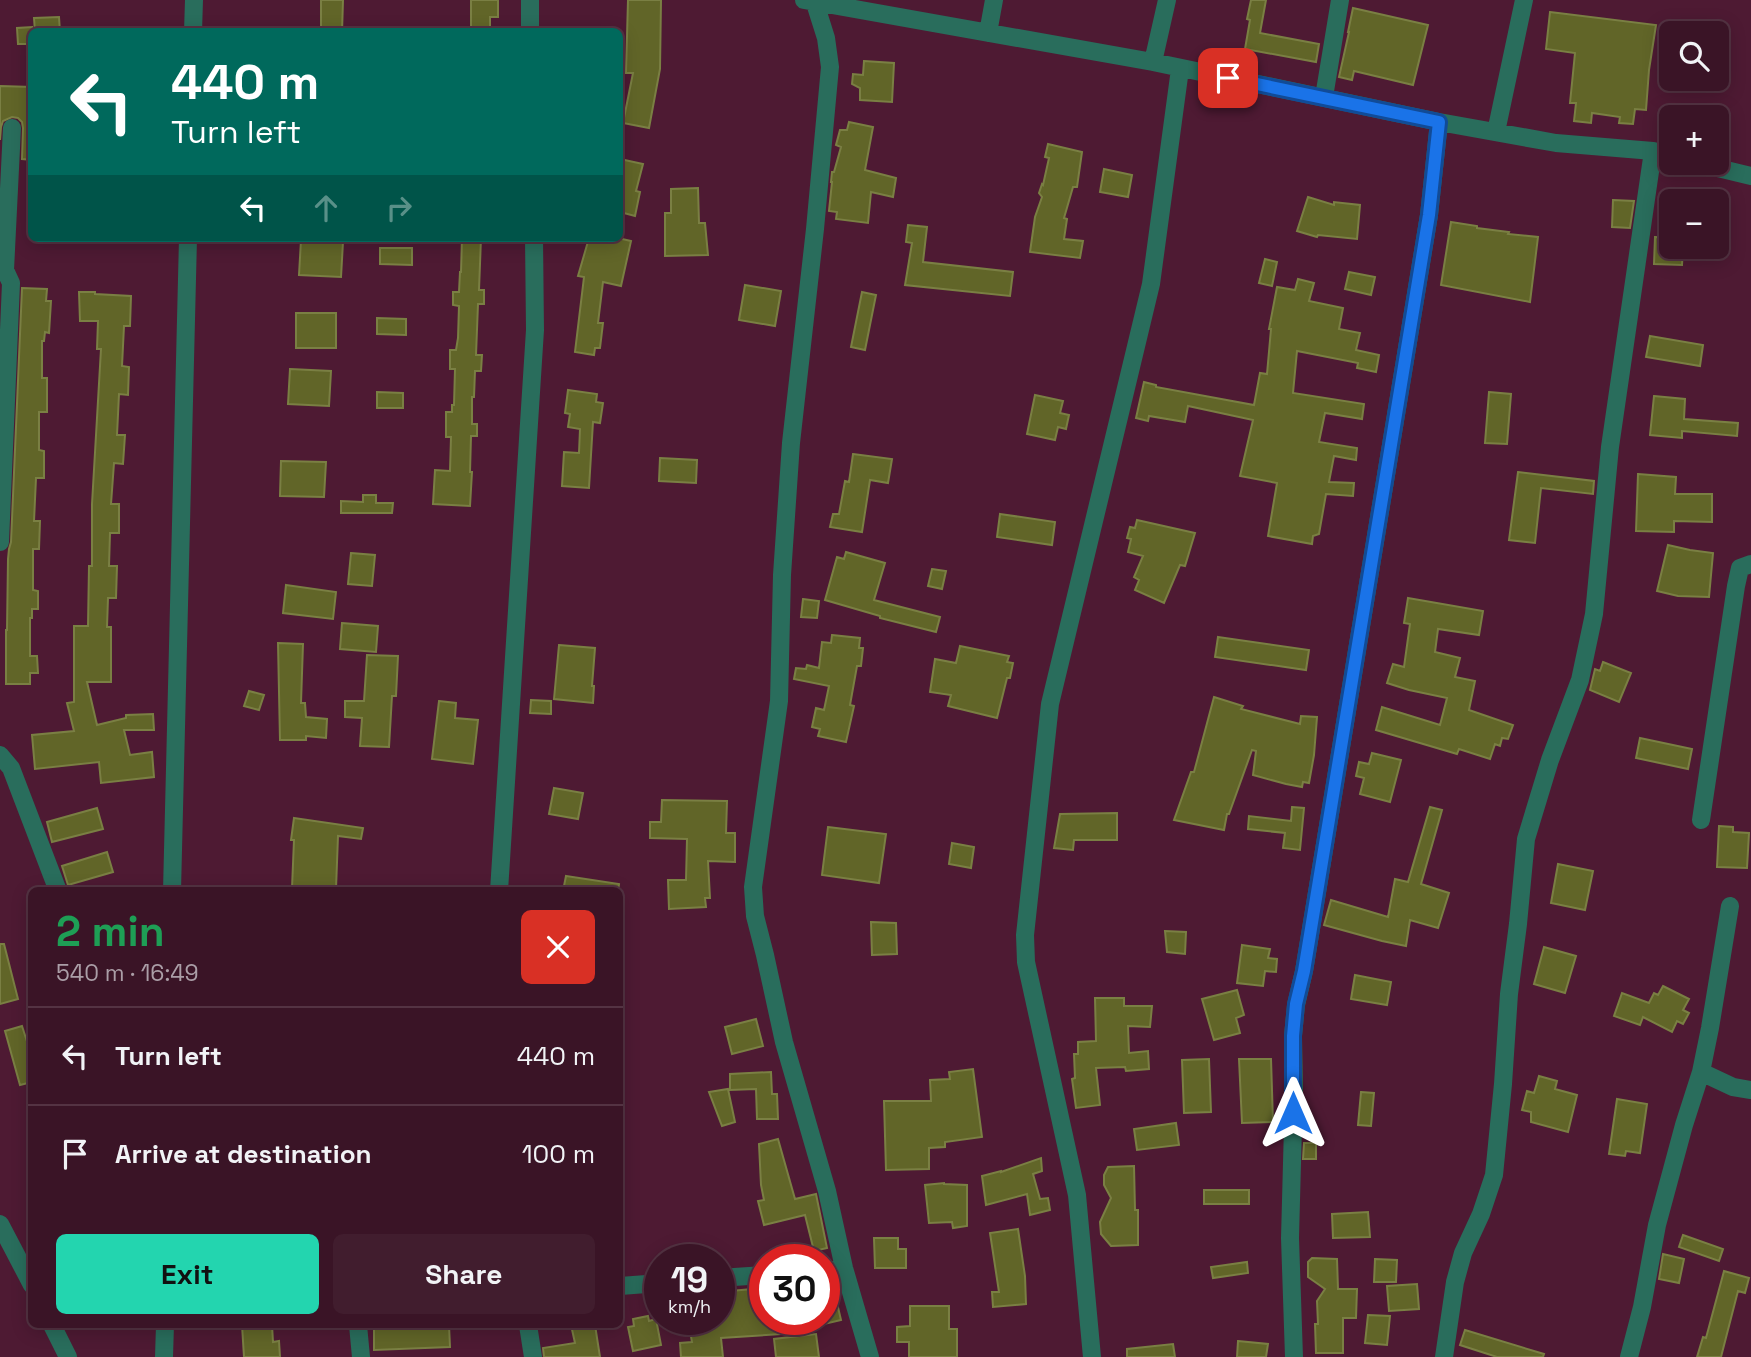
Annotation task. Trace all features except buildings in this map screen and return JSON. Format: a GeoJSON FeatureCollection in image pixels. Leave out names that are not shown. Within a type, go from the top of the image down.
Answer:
{"type":"FeatureCollection","features":[{"type":"Feature","properties":{"kind":"street"},"geometry":{"type":"LineString","coordinates":[[194,0],[194,28]]}},
{"type":"Feature","properties":{"kind":"street"},"geometry":{"type":"LineString","coordinates":[[530,0],[530,28]]}},
{"type":"Feature","properties":{"kind":"street"},"geometry":{"type":"LineString","coordinates":[[988,33],[994,0]]}},
{"type":"Feature","properties":{"kind":"street"},"geometry":{"type":"LineString","coordinates":[[1153,62],[1167,0]]}},
{"type":"Feature","properties":{"kind":"street"},"geometry":{"type":"LineString","coordinates":[[1324,97],[1340,0]]}},
{"type":"Feature","properties":{"kind":"street"},"geometry":{"type":"LineString","coordinates":[[1496,132],[1524,0]]}},
{"type":"Feature","properties":{"kind":"street"},"geometry":{"type":"LineString","coordinates":[[810,1],[1153,62],[1439,122],[1556,143],[1659,153]]}},
{"type":"Feature","properties":{"kind":"street"},"geometry":{"type":"LineString","coordinates":[[810,1],[826,38],[830,67],[816,229],[791,443],[782,575],[779,701],[753,887],[755,916],[784,1042],[827,1191],[844,1268],[870,1357]]}},
{"type":"Feature","properties":{"kind":"street"},"geometry":{"type":"LineString","coordinates":[[1092,1357],[1077,1195],[1026,962],[1025,935],[1050,704],[1151,284],[1180,69]]}},
{"type":"Feature","properties":{"kind":"street"},"geometry":{"type":"LineString","coordinates":[[1294,1357],[1290,1238],[1293,1036],[1296,1004],[1304,971],[1429,215],[1439,122]]}},
{"type":"Feature","properties":{"kind":"street"},"geometry":{"type":"LineString","coordinates":[[0,542],[11,283],[2,270],[12,128]]}},
{"type":"Feature","properties":{"kind":"street"},"geometry":{"type":"LineString","coordinates":[[1444,1357],[1455,1282],[1463,1253],[1481,1214],[1494,1175],[1509,994],[1526,839],[1550,760],[1580,680],[1594,614],[1610,447],[1653,151]]}},
{"type":"Feature","properties":{"kind":"street"},"geometry":{"type":"LineString","coordinates":[[1729,171],[1751,176]]}},
{"type":"Feature","properties":{"kind":"street"},"geometry":{"type":"LineString","coordinates":[[172,887],[188,242]]}},
{"type":"Feature","properties":{"kind":"street"},"geometry":{"type":"LineString","coordinates":[[499,887],[535,330],[534,242]]}},
{"type":"Feature","properties":{"kind":"street"},"geometry":{"type":"LineString","coordinates":[[1701,820],[1736,586],[1740,568],[1751,564]]}},
{"type":"Feature","properties":{"kind":"street"},"geometry":{"type":"LineString","coordinates":[[0,755],[11,768],[56,887]]}},
{"type":"Feature","properties":{"kind":"street"},"geometry":{"type":"LineString","coordinates":[[1629,1357],[1642,1307],[1657,1225],[1701,1072],[1730,905]]}},
{"type":"Feature","properties":{"kind":"street"},"geometry":{"type":"LineString","coordinates":[[1701,1072],[1733,1087],[1751,1090]]}},
{"type":"Feature","properties":{"kind":"street"},"geometry":{"type":"LineString","coordinates":[[0,1224],[28,1277]]}},
{"type":"Feature","properties":{"kind":"street"},"geometry":{"type":"LineString","coordinates":[[840,1268],[844,1268]]}},
{"type":"Feature","properties":{"kind":"street"},"geometry":{"type":"LineString","coordinates":[[623,1286],[644,1284]]}},
{"type":"Feature","properties":{"kind":"street"},"geometry":{"type":"LineString","coordinates":[[54,1328],[68,1357]]}},
{"type":"Feature","properties":{"kind":"street"},"geometry":{"type":"LineString","coordinates":[[164,1357],[165,1328]]}},
{"type":"Feature","properties":{"kind":"street"},"geometry":{"type":"LineString","coordinates":[[358,1328],[361,1357]]}},
{"type":"Feature","properties":{"kind":"street"},"geometry":{"type":"LineString","coordinates":[[528,1328],[533,1357]]}},
{"type":"Feature","properties":{"kind":"route"},"geometry":{"type":"LineString","coordinates":[[1228,78],[1439,122],[1429,215],[1304,971],[1296,1004],[1293,1036],[1293,1113]]}}]}
